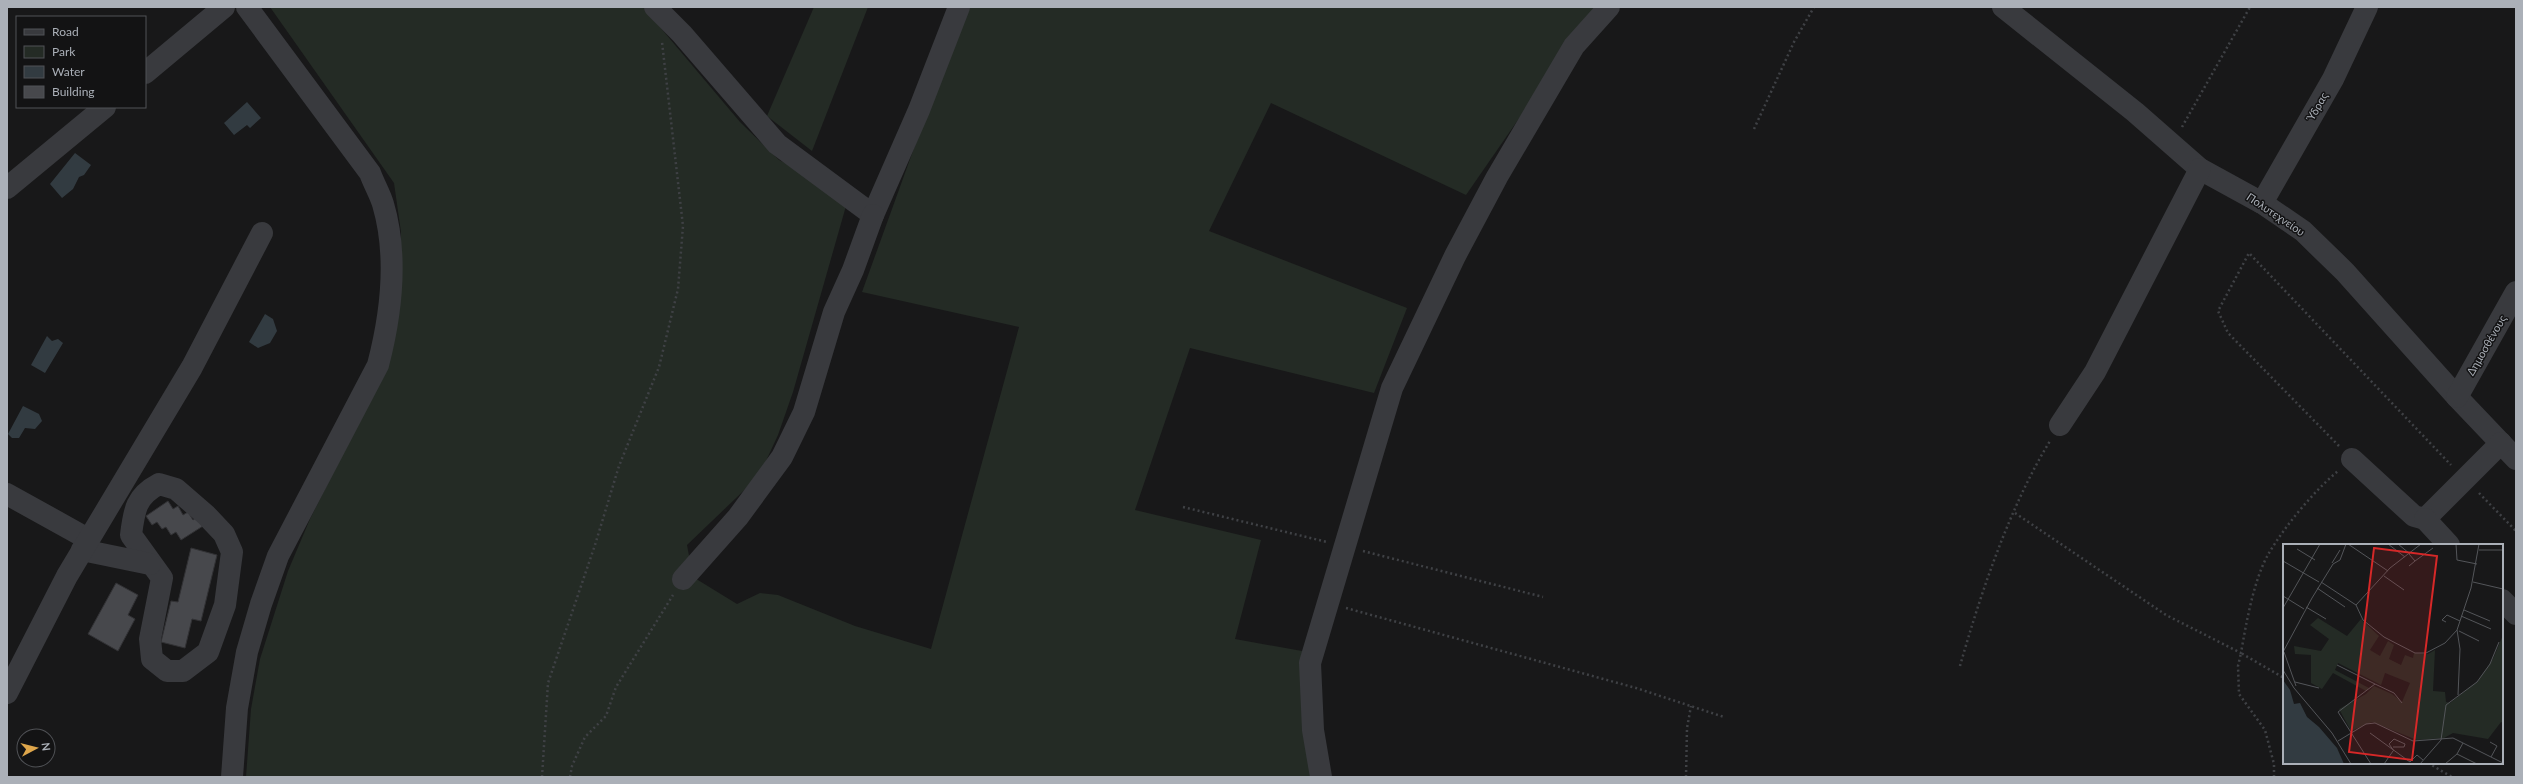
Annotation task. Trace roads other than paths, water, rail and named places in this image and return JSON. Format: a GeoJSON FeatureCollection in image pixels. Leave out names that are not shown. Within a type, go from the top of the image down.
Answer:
{"type":"FeatureCollection","features":[{"type":"Feature","properties":{"kind":"street"},"geometry":{"type":"LineString","coordinates":[[146,72],[224,7]]}},
{"type":"Feature","properties":{"kind":"street"},"geometry":{"type":"LineString","coordinates":[[232,777],[239,701],[247,652],[261,604],[278,556],[378,365],[385,337],[390,275],[388,227],[383,204],[370,173],[247,7]]}},
{"type":"Feature","properties":{"kind":"street"},"geometry":{"type":"LineString","coordinates":[[655,7],[682,34],[776,144],[873,215]]}},
{"type":"Feature","properties":{"kind":"street"},"geometry":{"type":"LineString","coordinates":[[683,579],[738,517],[782,457],[804,412],[834,312],[853,270],[873,215],[938,64],[959,7]]}},
{"type":"Feature","properties":{"kind":"street"},"geometry":{"type":"LineString","coordinates":[[1321,777],[1313,730],[1310,663],[1326,603],[1392,388],[1412,343],[1497,177],[1574,46],[1609,7]]}},
{"type":"Feature","properties":{"kind":"street","name":"Πολυτεχνείου"},"geometry":{"type":"LineString","coordinates":[[2002,7],[2172,144],[2200,169],[2262,203],[2303,231],[2345,272],[2457,397],[2510,447]]}},
{"type":"Feature","properties":{"kind":"street","name":"Ύδρας"},"geometry":{"type":"LineString","coordinates":[[2262,203],[2333,78],[2367,7]]}},
{"type":"Feature","properties":{"kind":"street"},"geometry":{"type":"LineString","coordinates":[[7,188],[104,108]]}},
{"type":"Feature","properties":{"kind":"street"},"geometry":{"type":"LineString","coordinates":[[2060,425],[2095,372],[2200,169]]}},
{"type":"Feature","properties":{"kind":"street"},"geometry":{"type":"LineString","coordinates":[[7,693],[85,544],[192,366],[262,233]]}},
{"type":"Feature","properties":{"kind":"street","name":"Δημοσθένους"},"geometry":{"type":"LineString","coordinates":[[2457,397],[2516,292]]}},
{"type":"Feature","properties":{"kind":"street"},"geometry":{"type":"LineString","coordinates":[[2425,519],[2465,479],[2510,447]]}},
{"type":"Feature","properties":{"kind":"street"},"geometry":{"type":"LineString","coordinates":[[2352,460],[2414,516],[2425,519],[2448,544]]}},
{"type":"Feature","properties":{"kind":"street"},"geometry":{"type":"LineString","coordinates":[[159,484],[176,490],[206,515],[224,534],[232,552],[225,605],[208,652],[183,671],[167,670],[152,659],[150,639],[162,578],[150,564],[131,535],[137,503],[147,490],[159,484]]}},
{"type":"Feature","properties":{"kind":"street"},"geometry":{"type":"LineString","coordinates":[[7,494],[85,544],[150,564]]}},
{"type":"Feature","properties":{"kind":"street"},"geometry":{"type":"LineString","coordinates":[[85,544],[131,535]]}},
{"type":"Feature","properties":{"kind":"street"},"geometry":{"type":"LineString","coordinates":[[2503,601],[2516,614]]}},
{"type":"Feature","properties":{"kind":"water"},"geometry":{"type":"Polygon","coordinates":[[[247,102],[261,118],[250,128],[247,125],[234,135],[224,123],[247,102]]]}},
{"type":"Feature","properties":{"kind":"water"},"geometry":{"type":"Polygon","coordinates":[[[75,153],[91,165],[84,175],[79,177],[73,189],[62,198],[50,184],[75,153]]]}},
{"type":"Feature","properties":{"kind":"water"},"geometry":{"type":"Polygon","coordinates":[[[265,314],[273,319],[277,331],[270,343],[258,348],[249,342],[265,314]]]}},
{"type":"Feature","properties":{"kind":"water"},"geometry":{"type":"Polygon","coordinates":[[[47,336],[52,341],[58,339],[63,343],[45,373],[31,365],[47,336]]]}},
{"type":"Feature","properties":{"kind":"water"},"geometry":{"type":"Polygon","coordinates":[[[23,406],[39,414],[42,421],[35,429],[25,428],[19,438],[12,438],[8,434],[23,406]]]}}]}
